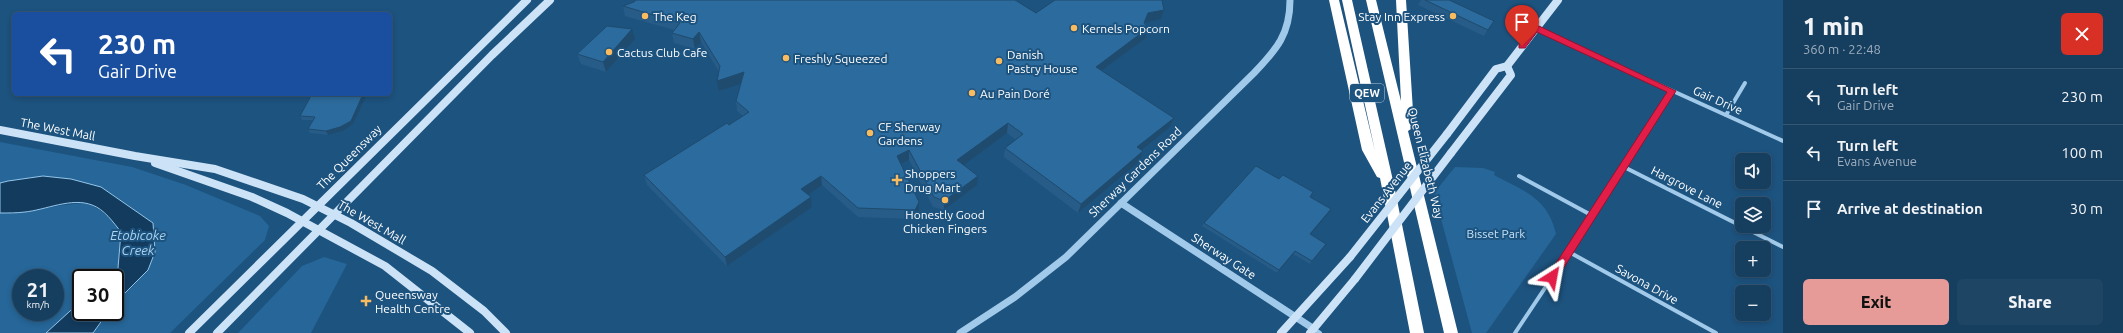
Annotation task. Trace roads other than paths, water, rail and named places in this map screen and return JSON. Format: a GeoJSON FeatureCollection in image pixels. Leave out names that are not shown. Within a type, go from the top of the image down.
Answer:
{"type":"FeatureCollection","features":[{"type":"Feature","properties":{"kind":"highway"},"geometry":{"type":"LineString","coordinates":[[1334,0],[1368,150],[1388,185]]}},
{"type":"Feature","properties":{"kind":"highway","name":"QEW"},"geometry":{"type":"LineString","coordinates":[[1347,0],[1388,185],[1417,333]]}},
{"type":"Feature","properties":{"kind":"highway","name":"Queen Elizabeth Way"},"geometry":{"type":"LineString","coordinates":[[1371,0],[1452,333]]}},
{"type":"Feature","properties":{"kind":"highway"},"geometry":{"type":"LineString","coordinates":[[1401,0],[1408,152]]}},
{"type":"Feature","properties":{"kind":"main road","name":"The Queensway"},"geometry":{"type":"LineString","coordinates":[[189,333],[527,0]]}},
{"type":"Feature","properties":{"kind":"main road"},"geometry":{"type":"LineString","coordinates":[[217,333],[492,55],[550,0]]}},
{"type":"Feature","properties":{"kind":"main road","name":"Evans Avenue"},"geometry":{"type":"LineString","coordinates":[[1281,333],[1350,257],[1496,69],[1507,66],[1558,0]]}},
{"type":"Feature","properties":{"kind":"main road"},"geometry":{"type":"LineString","coordinates":[[1315,332],[1511,75],[1507,66]]}},
{"type":"Feature","properties":{"kind":"main road","name":"The West Mall"},"geometry":{"type":"LineString","coordinates":[[0,130],[135,156],[215,168],[269,186],[318,205],[432,272],[484,312],[506,333]]}},
{"type":"Feature","properties":{"kind":"main road","name":"The West Mall"},"geometry":{"type":"LineString","coordinates":[[135,156],[252,197],[301,221],[385,266],[470,333]]}},
{"type":"Feature","properties":{"kind":"street","name":"Sherway Gardens Road"},"geometry":{"type":"LineString","coordinates":[[960,333],[1039,279],[1066,257],[1267,59],[1279,45],[1288,29],[1290,0]]}},
{"type":"Feature","properties":{"kind":"street","name":"Gair Drive"},"geometry":{"type":"LineString","coordinates":[[1536,28],[1783,141]]}},
{"type":"Feature","properties":{"kind":"street"},"geometry":{"type":"LineString","coordinates":[[1726,115],[1745,83]]}},
{"type":"Feature","properties":{"kind":"street"},"geometry":{"type":"LineString","coordinates":[[1515,333],[1593,216],[1672,91]]}},
{"type":"Feature","properties":{"kind":"street","name":"Hargrove Lane"},"geometry":{"type":"LineString","coordinates":[[1624,167],[1783,247]]}},
{"type":"Feature","properties":{"kind":"street"},"geometry":{"type":"LineString","coordinates":[[1519,176],[1593,216]]}},
{"type":"Feature","properties":{"kind":"street","name":"Sherway Gate"},"geometry":{"type":"LineString","coordinates":[[1121,203],[1315,332]]}},
{"type":"Feature","properties":{"kind":"street","name":"Savona Drive"},"geometry":{"type":"LineString","coordinates":[[1569,252],[1716,333]]}},
{"type":"Feature","properties":{"kind":"water","name":"Etobicoke Creek"},"geometry":{"type":"Polygon","coordinates":[[[43,176],[71,179],[101,187],[153,223],[155,252],[148,270],[124,294],[124,269],[117,269],[121,232],[108,216],[92,205],[76,202],[33,211],[0,213],[0,183],[43,176]]]}},
{"type":"Feature","properties":{"kind":"water"},"geometry":{"type":"Polygon","coordinates":[[[72,309],[72,321],[102,321],[93,333],[46,333],[59,321],[64,321],[64,317],[72,309]]]}},
{"type":"Feature","properties":{"kind":"place","name":"The Keg"},"geometry":{"type":"Point","coordinates":[645,16]}},
{"type":"Feature","properties":{"kind":"place","name":"Stay Inn Express"},"geometry":{"type":"Point","coordinates":[1453,16]}},
{"type":"Feature","properties":{"kind":"place","name":"Kernels Popcorn"},"geometry":{"type":"Point","coordinates":[1074,28]}},
{"type":"Feature","properties":{"kind":"place","name":"Cactus Club Cafe"},"geometry":{"type":"Point","coordinates":[609,52]}},
{"type":"Feature","properties":{"kind":"place","name":"Freshly Squeezed"},"geometry":{"type":"Point","coordinates":[786,58]}},
{"type":"Feature","properties":{"kind":"place","name":"Danish Pastry House"},"geometry":{"type":"Point","coordinates":[999,61]}},
{"type":"Feature","properties":{"kind":"place","name":"Au Pain Doré"},"geometry":{"type":"Point","coordinates":[972,93]}},
{"type":"Feature","properties":{"kind":"place","name":"CF Sherway Gardens"},"geometry":{"type":"Point","coordinates":[870,133]}},
{"type":"Feature","properties":{"kind":"place","name":"Shoppers Drug Mart"},"geometry":{"type":"Point","coordinates":[897,180]}},
{"type":"Feature","properties":{"kind":"place","name":"Honestly Good Chicken Fingers"},"geometry":{"type":"Point","coordinates":[945,200]}},
{"type":"Feature","properties":{"kind":"place","name":"Queensway Health Centre"},"geometry":{"type":"Point","coordinates":[366,301]}},
{"type":"Feature","properties":{"kind":"park label","name":"Bisset Park"},"geometry":{"type":"Point","coordinates":[1496,233]}}]}
